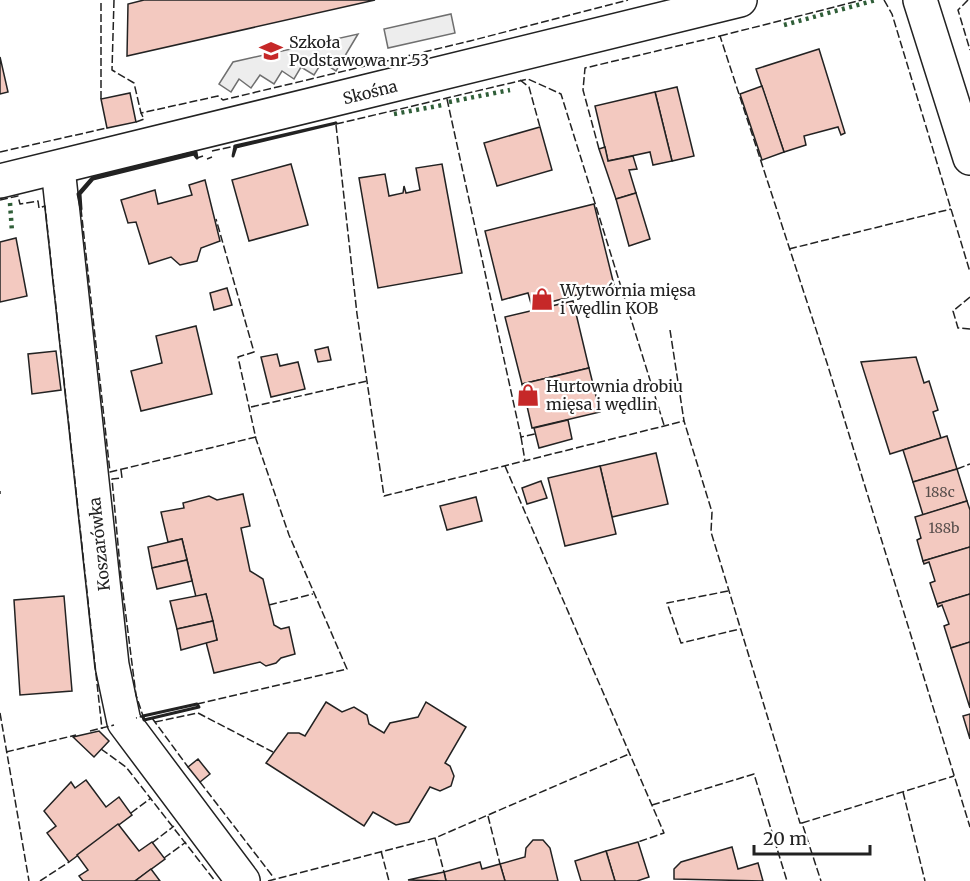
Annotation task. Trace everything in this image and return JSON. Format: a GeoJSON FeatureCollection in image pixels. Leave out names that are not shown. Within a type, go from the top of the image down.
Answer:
{"type":"FeatureCollection","features":[{"type":"Feature","properties":{"kind":"street","name":"Skośna"},"geometry":{"type":"LineString","coordinates":[[0,181],[740,0]]}},
{"type":"Feature","properties":{"kind":"street"},"geometry":{"type":"LineString","coordinates":[[920,0],[970,158]]}},
{"type":"Feature","properties":{"kind":"street","name":"Koszarówka"},"geometry":{"type":"LineString","coordinates":[[58,168],[112,665],[124,722],[243,881]]}},
{"type":"Feature","properties":{"kind":"shaded area"},"geometry":{"type":"Polygon","coordinates":[[[451,14],[455,33],[388,48],[384,29],[451,14]]]}},
{"type":"Feature","properties":{"kind":"shaded area"},"geometry":{"type":"Polygon","coordinates":[[[358,34],[336,71],[322,62],[314,75],[301,67],[294,79],[282,71],[274,84],[260,75],[251,88],[239,79],[231,92],[219,84],[233,62],[358,34]]]}},
{"type":"Feature","properties":{"kind":"building"},"geometry":{"type":"Polygon","coordinates":[[[144,0],[375,0],[127,56],[128,4],[144,0]]]}},
{"type":"Feature","properties":{"kind":"building"},"geometry":{"type":"Polygon","coordinates":[[[819,49],[845,133],[841,135],[838,127],[804,136],[806,145],[784,152],[756,69],[819,49]]]}},
{"type":"Feature","properties":{"kind":"building"},"geometry":{"type":"Polygon","coordinates":[[[0,57],[8,92],[0,94],[0,57]]]}},
{"type":"Feature","properties":{"kind":"building"},"geometry":{"type":"Polygon","coordinates":[[[762,86],[784,152],[762,160],[740,94],[762,86]]]}},
{"type":"Feature","properties":{"kind":"building"},"geometry":{"type":"Polygon","coordinates":[[[677,87],[694,156],[672,161],[655,92],[677,87]]]}},
{"type":"Feature","properties":{"kind":"building"},"geometry":{"type":"Polygon","coordinates":[[[655,92],[672,161],[653,165],[650,152],[608,161],[595,106],[655,92]]]}},
{"type":"Feature","properties":{"kind":"building"},"geometry":{"type":"Polygon","coordinates":[[[130,93],[136,122],[107,128],[101,99],[130,93]]]}},
{"type":"Feature","properties":{"kind":"building"},"geometry":{"type":"Polygon","coordinates":[[[540,127],[552,170],[497,186],[484,143],[540,127]]]}},
{"type":"Feature","properties":{"kind":"building"},"geometry":{"type":"Polygon","coordinates":[[[605,147],[608,161],[633,156],[637,169],[629,170],[636,193],[616,199],[599,149],[605,147]]]}},
{"type":"Feature","properties":{"kind":"building"},"geometry":{"type":"Polygon","coordinates":[[[291,164],[308,225],[249,241],[232,180],[291,164]]]}},
{"type":"Feature","properties":{"kind":"building"},"geometry":{"type":"Polygon","coordinates":[[[442,164],[462,273],[378,288],[359,178],[385,174],[389,196],[403,193],[404,186],[406,193],[420,190],[416,168],[442,164]]]}},
{"type":"Feature","properties":{"kind":"building"},"geometry":{"type":"Polygon","coordinates":[[[205,180],[220,241],[201,248],[197,261],[180,265],[171,257],[149,264],[136,222],[128,223],[121,200],[155,190],[158,204],[192,195],[189,185],[205,180]]]}},
{"type":"Feature","properties":{"kind":"building"},"geometry":{"type":"Polygon","coordinates":[[[636,193],[650,239],[629,246],[616,199],[636,193]]]}},
{"type":"Feature","properties":{"kind":"building"},"geometry":{"type":"Polygon","coordinates":[[[594,204],[614,285],[532,307],[528,293],[502,300],[485,231],[594,204]]]}},
{"type":"Feature","properties":{"kind":"building"},"geometry":{"type":"Polygon","coordinates":[[[16,238],[27,296],[0,302],[0,242],[16,238]]]}},
{"type":"Feature","properties":{"kind":"building"},"geometry":{"type":"Polygon","coordinates":[[[227,288],[232,305],[214,310],[210,293],[227,288]]]}},
{"type":"Feature","properties":{"kind":"building"},"geometry":{"type":"Polygon","coordinates":[[[573,301],[589,368],[522,384],[505,317],[573,301]]]}},
{"type":"Feature","properties":{"kind":"building"},"geometry":{"type":"Polygon","coordinates":[[[196,326],[212,394],[141,411],[131,371],[162,363],[156,336],[196,326]]]}},
{"type":"Feature","properties":{"kind":"building"},"geometry":{"type":"Polygon","coordinates":[[[328,347],[331,360],[318,362],[315,350],[328,347]]]}},
{"type":"Feature","properties":{"kind":"building"},"geometry":{"type":"Polygon","coordinates":[[[56,351],[61,390],[32,394],[28,354],[56,351]]]}},
{"type":"Feature","properties":{"kind":"building"},"geometry":{"type":"Polygon","coordinates":[[[277,354],[280,366],[298,362],[305,389],[271,397],[261,357],[277,354]]]}},
{"type":"Feature","properties":{"kind":"building"},"geometry":{"type":"Polygon","coordinates":[[[916,357],[924,383],[929,381],[938,410],[933,412],[941,438],[890,454],[861,362],[916,357]]]}},
{"type":"Feature","properties":{"kind":"building"},"geometry":{"type":"Polygon","coordinates":[[[589,368],[600,412],[532,428],[522,384],[589,368]]]}},
{"type":"Feature","properties":{"kind":"building"},"geometry":{"type":"Polygon","coordinates":[[[568,420],[572,439],[539,448],[534,428],[568,420]]]}},
{"type":"Feature","properties":{"kind":"building"},"geometry":{"type":"Polygon","coordinates":[[[947,436],[957,469],[913,482],[903,450],[947,436]]]}},
{"type":"Feature","properties":{"kind":"building"},"geometry":{"type":"Polygon","coordinates":[[[656,453],[668,504],[612,517],[600,466],[656,453]]]}},
{"type":"Feature","properties":{"kind":"building"},"geometry":{"type":"Polygon","coordinates":[[[600,466],[616,534],[565,546],[548,478],[600,466]]]}},
{"type":"Feature","properties":{"kind":"building"},"geometry":{"type":"Polygon","coordinates":[[[957,469],[967,501],[923,515],[913,482],[957,469]]]}},
{"type":"Feature","properties":{"kind":"building"},"geometry":{"type":"Polygon","coordinates":[[[541,481],[547,498],[527,504],[522,488],[541,481]]]}},
{"type":"Feature","properties":{"kind":"building"},"geometry":{"type":"Polygon","coordinates":[[[243,494],[250,526],[241,528],[250,571],[263,579],[274,625],[281,629],[289,627],[295,654],[266,666],[260,662],[214,673],[206,642],[217,640],[206,594],[196,597],[182,539],[168,542],[161,512],[184,508],[183,503],[209,496],[217,500],[243,494]]]}},
{"type":"Feature","properties":{"kind":"building"},"geometry":{"type":"Polygon","coordinates":[[[476,497],[482,521],[447,530],[440,506],[476,497]]]}},
{"type":"Feature","properties":{"kind":"building"},"geometry":{"type":"Polygon","coordinates":[[[967,501],[970,510],[970,547],[923,561],[917,540],[921,538],[915,517],[967,501]]]}},
{"type":"Feature","properties":{"kind":"building"},"geometry":{"type":"Polygon","coordinates":[[[182,539],[187,560],[152,568],[148,547],[182,539]]]}},
{"type":"Feature","properties":{"kind":"building"},"geometry":{"type":"Polygon","coordinates":[[[970,547],[970,594],[937,604],[930,583],[935,581],[929,562],[924,564],[923,561],[970,547]]]}},
{"type":"Feature","properties":{"kind":"building"},"geometry":{"type":"Polygon","coordinates":[[[187,560],[192,581],[157,589],[152,568],[187,560]]]}},
{"type":"Feature","properties":{"kind":"building"},"geometry":{"type":"Polygon","coordinates":[[[206,594],[213,621],[177,629],[170,601],[206,594]]]}},
{"type":"Feature","properties":{"kind":"building"},"geometry":{"type":"Polygon","coordinates":[[[970,594],[970,642],[951,648],[944,626],[949,624],[942,605],[938,607],[937,604],[970,594]]]}},
{"type":"Feature","properties":{"kind":"building"},"geometry":{"type":"Polygon","coordinates":[[[64,596],[72,691],[20,695],[14,600],[64,596]]]}},
{"type":"Feature","properties":{"kind":"building"},"geometry":{"type":"Polygon","coordinates":[[[213,621],[217,640],[181,650],[177,629],[213,621]]]}},
{"type":"Feature","properties":{"kind":"building"},"geometry":{"type":"Polygon","coordinates":[[[970,642],[970,708],[951,648],[970,642]]]}},
{"type":"Feature","properties":{"kind":"building"},"geometry":{"type":"Polygon","coordinates":[[[326,702],[342,712],[354,707],[367,715],[369,724],[384,733],[390,723],[418,717],[426,702],[466,727],[445,763],[450,766],[454,776],[451,786],[440,791],[430,787],[409,822],[396,825],[373,812],[364,826],[266,763],[288,733],[299,733],[305,736],[326,702]]]}},
{"type":"Feature","properties":{"kind":"building"},"geometry":{"type":"Polygon","coordinates":[[[970,714],[970,739],[963,716],[970,714]]]}},
{"type":"Feature","properties":{"kind":"building"},"geometry":{"type":"Polygon","coordinates":[[[99,731],[109,741],[94,757],[73,737],[99,731]]]}},
{"type":"Feature","properties":{"kind":"building"},"geometry":{"type":"Polygon","coordinates":[[[198,759],[210,774],[200,782],[188,767],[198,759]]]}},
{"type":"Feature","properties":{"kind":"building"},"geometry":{"type":"Polygon","coordinates":[[[86,780],[106,807],[119,797],[132,815],[69,862],[47,833],[56,826],[44,811],[71,782],[75,788],[86,780]]]}},
{"type":"Feature","properties":{"kind":"building"},"geometry":{"type":"Polygon","coordinates":[[[118,824],[139,851],[152,842],[165,859],[135,881],[83,881],[79,876],[88,870],[77,855],[118,824]]]}},
{"type":"Feature","properties":{"kind":"building"},"geometry":{"type":"Polygon","coordinates":[[[533,840],[543,840],[550,848],[558,881],[505,881],[500,864],[525,857],[526,848],[533,840]]]}},
{"type":"Feature","properties":{"kind":"building"},"geometry":{"type":"Polygon","coordinates":[[[638,842],[649,877],[637,881],[615,881],[606,851],[638,842]]]}},
{"type":"Feature","properties":{"kind":"building"},"geometry":{"type":"Polygon","coordinates":[[[732,847],[738,869],[758,863],[763,881],[674,879],[674,869],[681,862],[732,847]]]}},
{"type":"Feature","properties":{"kind":"building"},"geometry":{"type":"Polygon","coordinates":[[[606,851],[615,881],[581,881],[575,861],[606,851]]]}},
{"type":"Feature","properties":{"kind":"building"},"geometry":{"type":"Polygon","coordinates":[[[480,862],[482,869],[500,864],[505,881],[446,881],[444,872],[480,862]]]}},
{"type":"Feature","properties":{"kind":"building"},"geometry":{"type":"Polygon","coordinates":[[[151,869],[160,881],[135,881],[151,869]]]}},
{"type":"Feature","properties":{"kind":"building"},"geometry":{"type":"Polygon","coordinates":[[[444,872],[446,881],[408,880],[444,872]]]}},
{"type":"Feature","properties":{"kind":"hedge"},"geometry":{"type":"LineString","coordinates":[[784,25],[876,0]]}},
{"type":"Feature","properties":{"kind":"hedge"},"geometry":{"type":"LineString","coordinates":[[449,102],[510,90]]}},
{"type":"Feature","properties":{"kind":"hedge"},"geometry":{"type":"LineString","coordinates":[[394,114],[443,105]]}},
{"type":"Feature","properties":{"kind":"hedge"},"geometry":{"type":"LineString","coordinates":[[10,203],[12,232]]}},
{"type":"Feature","properties":{"kind":"fence"},"geometry":{"type":"LineString","coordinates":[[101,0],[101,99]]}},
{"type":"Feature","properties":{"kind":"fence"},"geometry":{"type":"LineString","coordinates":[[114,0],[112,70],[134,83],[141,113],[218,96],[223,100],[470,41],[628,0]]}},
{"type":"Feature","properties":{"kind":"fence"},"geometry":{"type":"LineString","coordinates":[[720,36],[862,0]]}},
{"type":"Feature","properties":{"kind":"fence"},"geometry":{"type":"LineString","coordinates":[[884,0],[892,14],[970,272]]}},
{"type":"Feature","properties":{"kind":"fence"},"geometry":{"type":"LineString","coordinates":[[968,0],[958,10],[970,50]]}},
{"type":"Feature","properties":{"kind":"fence"},"geometry":{"type":"LineString","coordinates":[[599,149],[583,90],[585,68],[720,36],[827,363],[970,827]]}},
{"type":"Feature","properties":{"kind":"fence"},"geometry":{"type":"LineString","coordinates":[[336,124],[528,79],[561,94],[664,425]]}},
{"type":"Feature","properties":{"kind":"fence"},"geometry":{"type":"LineString","coordinates":[[520,80],[529,87],[540,127]]}},
{"type":"Feature","properties":{"kind":"fence"},"geometry":{"type":"LineString","coordinates":[[447,99],[521,437],[535,434]]}},
{"type":"Feature","properties":{"kind":"fence"},"geometry":{"type":"LineString","coordinates":[[136,122],[144,119],[141,113]]}},
{"type":"Feature","properties":{"kind":"fence"},"geometry":{"type":"LineString","coordinates":[[336,125],[357,314],[384,496],[684,421]]}},
{"type":"Feature","properties":{"kind":"fence"},"geometry":{"type":"LineString","coordinates":[[0,152],[107,128]]}},
{"type":"Feature","properties":{"kind":"fence"},"geometry":{"type":"LineString","coordinates":[[212,151],[235,146]]}},
{"type":"Feature","properties":{"kind":"fence"},"geometry":{"type":"LineString","coordinates":[[197,158],[203,156]]}},
{"type":"Feature","properties":{"kind":"fence"},"geometry":{"type":"LineString","coordinates":[[207,159],[212,157]]}},
{"type":"Feature","properties":{"kind":"fence"},"geometry":{"type":"LineString","coordinates":[[0,200],[18,196],[20,204],[38,201],[39,208],[45,206],[102,729]]}},
{"type":"Feature","properties":{"kind":"fence"},"geometry":{"type":"LineString","coordinates":[[81,209],[110,472],[256,437]]}},
{"type":"Feature","properties":{"kind":"fence"},"geometry":{"type":"LineString","coordinates":[[789,249],[951,209]]}},
{"type":"Feature","properties":{"kind":"fence"},"geometry":{"type":"LineString","coordinates":[[197,704],[347,669],[289,535],[256,439],[238,357],[254,352],[216,219]]}},
{"type":"Feature","properties":{"kind":"fence"},"geometry":{"type":"LineString","coordinates":[[970,297],[953,311],[958,328],[970,329]]}},
{"type":"Feature","properties":{"kind":"fence"},"geometry":{"type":"LineString","coordinates":[[670,330],[684,421],[712,512],[711,532],[800,823],[802,823],[821,881]]}},
{"type":"Feature","properties":{"kind":"fence"},"geometry":{"type":"LineString","coordinates":[[251,407],[367,381]]}},
{"type":"Feature","properties":{"kind":"fence"},"geometry":{"type":"LineString","coordinates":[[521,437],[525,461]]}},
{"type":"Feature","properties":{"kind":"fence"},"geometry":{"type":"LineString","coordinates":[[957,469],[970,464]]}},
{"type":"Feature","properties":{"kind":"fence"},"geometry":{"type":"LineString","coordinates":[[505,466],[664,833],[638,842]]}},
{"type":"Feature","properties":{"kind":"fence"},"geometry":{"type":"LineString","coordinates":[[121,470],[122,478],[112,479],[121,577],[136,695],[143,716],[136,718]]}},
{"type":"Feature","properties":{"kind":"fence"},"geometry":{"type":"LineString","coordinates":[[728,591],[667,603],[681,643],[740,629]]}},
{"type":"Feature","properties":{"kind":"fence"},"geometry":{"type":"LineString","coordinates":[[269,605],[313,594]]}},
{"type":"Feature","properties":{"kind":"fence"},"geometry":{"type":"LineString","coordinates":[[0,713],[29,881]]}},
{"type":"Feature","properties":{"kind":"fence"},"geometry":{"type":"LineString","coordinates":[[155,722],[198,713],[273,752]]}},
{"type":"Feature","properties":{"kind":"fence"},"geometry":{"type":"LineString","coordinates":[[152,718],[188,767]]}},
{"type":"Feature","properties":{"kind":"fence"},"geometry":{"type":"LineString","coordinates":[[90,731],[114,725]]}},
{"type":"Feature","properties":{"kind":"fence"},"geometry":{"type":"LineString","coordinates":[[6,752],[76,735]]}},
{"type":"Feature","properties":{"kind":"fence"},"geometry":{"type":"LineString","coordinates":[[101,749],[126,767],[215,881]]}},
{"type":"Feature","properties":{"kind":"fence"},"geometry":{"type":"LineString","coordinates":[[268,881],[435,838],[629,754]]}},
{"type":"Feature","properties":{"kind":"fence"},"geometry":{"type":"LineString","coordinates":[[652,805],[754,774],[787,881]]}},
{"type":"Feature","properties":{"kind":"fence"},"geometry":{"type":"LineString","coordinates":[[802,823],[954,776]]}},
{"type":"Feature","properties":{"kind":"fence"},"geometry":{"type":"LineString","coordinates":[[200,782],[274,878]]}},
{"type":"Feature","properties":{"kind":"fence"},"geometry":{"type":"LineString","coordinates":[[903,792],[925,881]]}},
{"type":"Feature","properties":{"kind":"fence"},"geometry":{"type":"LineString","coordinates":[[131,813],[151,798]]}},
{"type":"Feature","properties":{"kind":"fence"},"geometry":{"type":"LineString","coordinates":[[488,816],[500,864]]}},
{"type":"Feature","properties":{"kind":"fence"},"geometry":{"type":"LineString","coordinates":[[152,843],[174,826]]}},
{"type":"Feature","properties":{"kind":"fence"},"geometry":{"type":"LineString","coordinates":[[435,838],[444,872]]}},
{"type":"Feature","properties":{"kind":"fence"},"geometry":{"type":"LineString","coordinates":[[164,858],[186,842]]}},
{"type":"Feature","properties":{"kind":"fence"},"geometry":{"type":"LineString","coordinates":[[381,851],[389,881]]}},
{"type":"Feature","properties":{"kind":"fence"},"geometry":{"type":"LineString","coordinates":[[40,881],[69,862]]}},
{"type":"Feature","properties":{"kind":"wall"},"geometry":{"type":"LineString","coordinates":[[336,123],[236,147],[233,156],[235,146],[336,123]]}},
{"type":"Feature","properties":{"kind":"wall"},"geometry":{"type":"LineString","coordinates":[[196,152],[197,158],[194,154],[93,179],[80,194],[81,209],[78,194],[92,178],[196,152]]}},
{"type":"Feature","properties":{"kind":"wall"},"geometry":{"type":"LineString","coordinates":[[197,704],[199,707],[144,720],[143,716],[197,704]]}},
{"type":"Feature","properties":{"kind":"place","name":"Szkoła Podstawowa nr 53"},"geometry":{"type":"Point","coordinates":[271,51]}},
{"type":"Feature","properties":{"kind":"place","name":"Wytwórnia mięsa i wędlin KOB"},"geometry":{"type":"Point","coordinates":[542,299]}},
{"type":"Feature","properties":{"kind":"place","name":"Hurtownia drobiu mięsa i wędlin"},"geometry":{"type":"Point","coordinates":[528,395]}}]}
